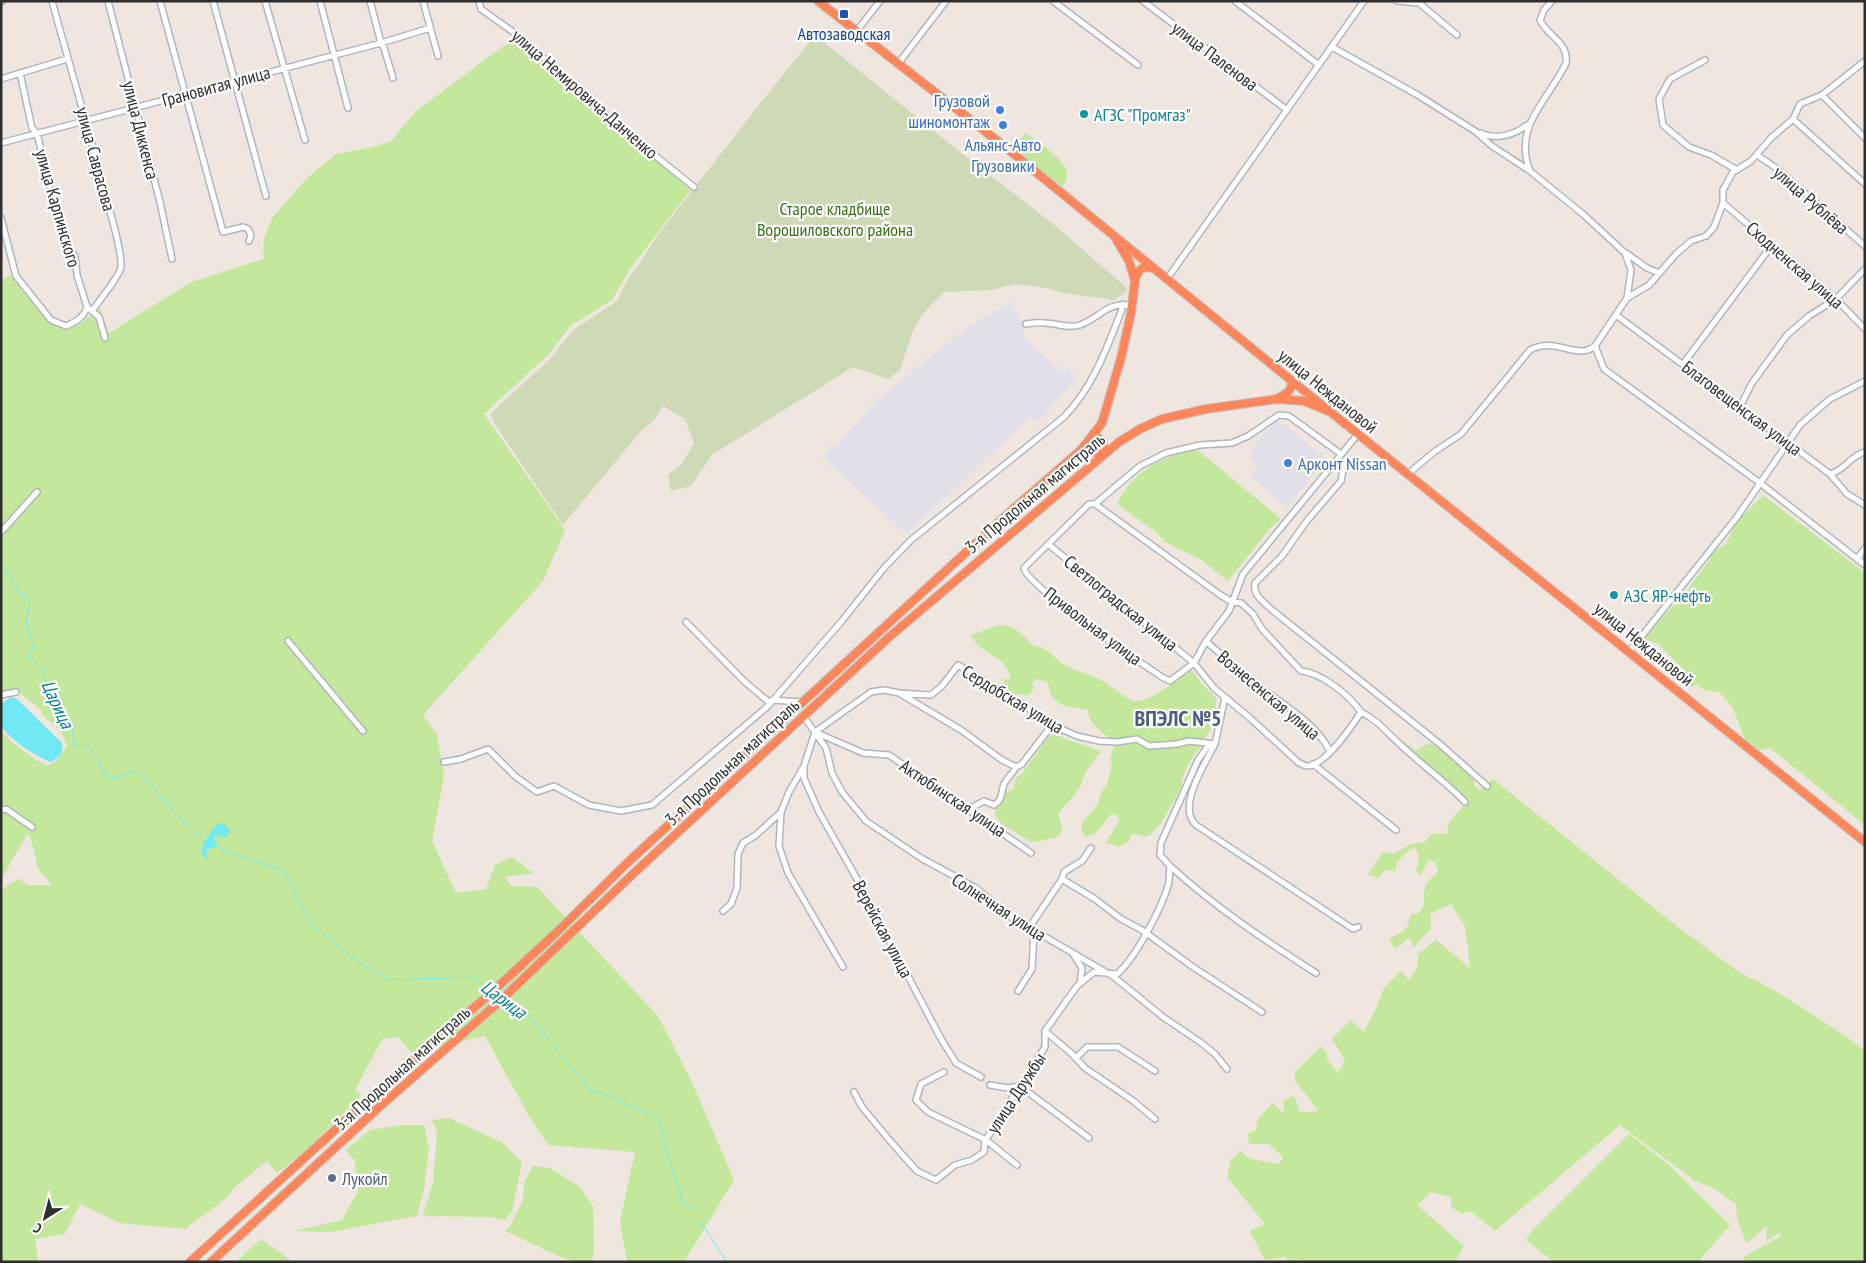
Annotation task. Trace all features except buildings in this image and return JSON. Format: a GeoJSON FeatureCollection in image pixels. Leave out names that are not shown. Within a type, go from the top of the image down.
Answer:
{"type":"FeatureCollection","features":[{"type":"Feature","properties":{"kind":"highway","name":"улица Неждановой"},"geometry":{"type":"LineString","coordinates":[[818,1],[1004,146],[1328,411],[1865,842]]}},
{"type":"Feature","properties":{"kind":"highway"},"geometry":{"type":"LineString","coordinates":[[1115,237],[1129,260],[1135,281]]}},
{"type":"Feature","properties":{"kind":"highway"},"geometry":{"type":"LineString","coordinates":[[1135,281],[1137,273],[1142,268],[1148,266],[1153,268]]}},
{"type":"Feature","properties":{"kind":"highway","name":"3-я Продольная магистраль"},"geometry":{"type":"LineString","coordinates":[[190,1262],[369,1099],[491,993],[626,864],[1010,510],[1080,450],[1102,423],[1121,358],[1132,306],[1135,281]]}},
{"type":"Feature","properties":{"kind":"highway"},"geometry":{"type":"LineString","coordinates":[[1276,399],[1288,392],[1292,381]]}},
{"type":"Feature","properties":{"kind":"highway","name":"3-я Продольная магистраль"},"geometry":{"type":"LineString","coordinates":[[211,1262],[377,1109],[500,1001],[635,872],[888,638],[1118,442],[1140,428],[1162,419],[1206,409],[1276,399],[1304,401],[1328,411]]}},
{"type":"Feature","properties":{"kind":"highway"},"geometry":{"type":"LineString","coordinates":[[1102,423],[1101,432],[1104,438],[1111,442],[1118,442]]}},
{"type":"Feature","properties":{"kind":"highway"},"geometry":{"type":"LineString","coordinates":[[1080,450],[1094,440],[1102,439],[1103,447],[1092,463]]}},
{"type":"Feature","properties":{"kind":"street","name":"улица Саврасова"},"geometry":{"type":"LineString","coordinates":[[1,218],[16,276],[51,320],[66,326],[76,322],[89,309],[121,268],[118,244],[87,120],[67,59],[52,1]]}},
{"type":"Feature","properties":{"kind":"street","name":"улица Диккенса"},"geometry":{"type":"LineString","coordinates":[[108,1],[172,260]]}},
{"type":"Feature","properties":{"kind":"street"},"geometry":{"type":"LineString","coordinates":[[160,1],[223,232],[243,226],[248,228],[251,235],[249,241]]}},
{"type":"Feature","properties":{"kind":"street"},"geometry":{"type":"LineString","coordinates":[[213,1],[266,196]]}},
{"type":"Feature","properties":{"kind":"street"},"geometry":{"type":"LineString","coordinates":[[265,1],[305,140]]}},
{"type":"Feature","properties":{"kind":"street"},"geometry":{"type":"LineString","coordinates":[[320,1],[348,108]]}},
{"type":"Feature","properties":{"kind":"street"},"geometry":{"type":"LineString","coordinates":[[370,1],[393,78]]}},
{"type":"Feature","properties":{"kind":"street"},"geometry":{"type":"LineString","coordinates":[[423,1],[438,56]]}},
{"type":"Feature","properties":{"kind":"street","name":"улица Немировича-Данченко"},"geometry":{"type":"LineString","coordinates":[[479,1],[481,9],[523,39],[617,125],[694,187]]}},
{"type":"Feature","properties":{"kind":"street"},"geometry":{"type":"LineString","coordinates":[[856,32],[880,1]]}},
{"type":"Feature","properties":{"kind":"street"},"geometry":{"type":"LineString","coordinates":[[898,64],[946,1]]}},
{"type":"Feature","properties":{"kind":"street"},"geometry":{"type":"LineString","coordinates":[[1053,1],[1138,65]]}},
{"type":"Feature","properties":{"kind":"street","name":"улица Паленова"},"geometry":{"type":"LineString","coordinates":[[1143,1],[1287,110]]}},
{"type":"Feature","properties":{"kind":"street"},"geometry":{"type":"LineString","coordinates":[[1235,1],[1319,65]]}},
{"type":"Feature","properties":{"kind":"street"},"geometry":{"type":"LineString","coordinates":[[1167,279],[1364,1]]}},
{"type":"Feature","properties":{"kind":"street"},"geometry":{"type":"LineString","coordinates":[[1397,1],[1418,3],[1457,35]]}},
{"type":"Feature","properties":{"kind":"street"},"geometry":{"type":"LineString","coordinates":[[1475,131],[1487,136],[1498,137],[1519,132],[1529,124],[1566,63],[1565,51],[1561,43],[1540,20],[1544,10],[1552,1]]}},
{"type":"Feature","properties":{"kind":"street","name":"Грановитая улица"},"geometry":{"type":"LineString","coordinates":[[1,143],[236,82],[430,28]]}},
{"type":"Feature","properties":{"kind":"street"},"geometry":{"type":"LineString","coordinates":[[1332,47],[1416,94],[1475,131],[1584,215],[1625,253],[1653,271],[1660,273]]}},
{"type":"Feature","properties":{"kind":"street"},"geometry":{"type":"LineString","coordinates":[[1,79],[67,59]]}},
{"type":"Feature","properties":{"kind":"street"},"geometry":{"type":"LineString","coordinates":[[1705,60],[1670,79],[1659,100],[1663,125],[1689,146],[1712,155],[1738,170]]}},
{"type":"Feature","properties":{"kind":"street"},"geometry":{"type":"LineString","coordinates":[[1627,298],[1649,285],[1676,254],[1691,241],[1706,236],[1714,227],[1723,204],[1723,190],[1734,172],[1757,154],[1793,119],[1800,104],[1822,96],[1864,63]]}},
{"type":"Feature","properties":{"kind":"street","name":"улица Карпинского"},"geometry":{"type":"LineString","coordinates":[[20,73],[32,128],[37,133],[54,206],[67,246],[75,256],[77,275],[89,309],[99,317],[105,338]]}},
{"type":"Feature","properties":{"kind":"street"},"geometry":{"type":"LineString","coordinates":[[1822,96],[1865,138]]}},
{"type":"Feature","properties":{"kind":"street"},"geometry":{"type":"LineString","coordinates":[[1793,119],[1865,184]]}},
{"type":"Feature","properties":{"kind":"street"},"geometry":{"type":"LineString","coordinates":[[1529,124],[1525,152],[1530,172]]}},
{"type":"Feature","properties":{"kind":"street","name":"улица Рублёва"},"geometry":{"type":"LineString","coordinates":[[1757,154],[1776,168],[1865,246]]}},
{"type":"Feature","properties":{"kind":"street","name":"Сходненская улица"},"geometry":{"type":"LineString","coordinates":[[1723,204],[1836,299],[1865,329]]}},
{"type":"Feature","properties":{"kind":"street"},"geometry":{"type":"LineString","coordinates":[[1683,364],[1772,245]]}},
{"type":"Feature","properties":{"kind":"street"},"geometry":{"type":"LineString","coordinates":[[1408,474],[1434,452],[1452,442],[1461,434],[1530,350],[1546,345],[1581,352],[1589,351],[1595,346],[1627,298],[1631,270],[1625,253]]}},
{"type":"Feature","properties":{"kind":"street"},"geometry":{"type":"LineString","coordinates":[[1631,270],[1641,264]]}},
{"type":"Feature","properties":{"kind":"street"},"geometry":{"type":"LineString","coordinates":[[1740,407],[1752,383],[1787,335],[1809,316],[1836,299],[1865,269]]}},
{"type":"Feature","properties":{"kind":"street"},"geometry":{"type":"LineString","coordinates":[[444,762],[461,759],[488,749],[515,776],[537,792],[554,786],[589,805],[621,811],[652,805],[771,702],[841,622],[884,568],[911,540],[1073,408],[1098,371],[1123,304]]}},
{"type":"Feature","properties":{"kind":"street"},"geometry":{"type":"LineString","coordinates":[[1026,324],[1078,325],[1095,317],[1107,307],[1123,304],[1132,306]]}},
{"type":"Feature","properties":{"kind":"street","name":"Благовещенская улица"},"geometry":{"type":"LineString","coordinates":[[1616,315],[1830,474],[1847,494],[1865,505]]}},
{"type":"Feature","properties":{"kind":"street"},"geometry":{"type":"LineString","coordinates":[[1595,346],[1604,369],[1760,483],[1865,565]]}},
{"type":"Feature","properties":{"kind":"street"},"geometry":{"type":"LineString","coordinates":[[1629,652],[1737,517],[1800,425],[1820,406],[1845,390],[1864,381]]}},
{"type":"Feature","properties":{"kind":"street"},"geometry":{"type":"LineString","coordinates":[[1095,504],[1140,466],[1166,452],[1200,445],[1232,443],[1248,436],[1279,415],[1289,416],[1341,454]]}},
{"type":"Feature","properties":{"kind":"street"},"geometry":{"type":"LineString","coordinates":[[1194,663],[1206,641],[1228,611],[1243,574],[1358,434]]}},
{"type":"Feature","properties":{"kind":"street"},"geometry":{"type":"LineString","coordinates":[[1830,474],[1841,469],[1854,457],[1865,452]]}},
{"type":"Feature","properties":{"kind":"street"},"geometry":{"type":"LineString","coordinates":[[1344,465],[1341,481],[1306,522],[1282,556],[1255,583],[1254,588],[1257,595],[1272,610],[1441,745],[1487,786]]}},
{"type":"Feature","properties":{"kind":"street"},"geometry":{"type":"LineString","coordinates":[[2,531],[37,492]]}},
{"type":"Feature","properties":{"kind":"street"},"geometry":{"type":"LineString","coordinates":[[1048,544],[1089,504],[1095,504],[1232,602],[1240,603],[1253,614],[1262,628],[1301,671],[1308,672],[1334,685],[1354,702],[1361,712],[1385,729],[1465,802]]}},
{"type":"Feature","properties":{"kind":"street","name":"Светлоградская улица"},"geometry":{"type":"LineString","coordinates":[[1048,544],[1194,663],[1214,688],[1299,763],[1307,766],[1313,764]]}},
{"type":"Feature","properties":{"kind":"street","name":"Привольная улица"},"geometry":{"type":"LineString","coordinates":[[1048,544],[1024,568],[1025,573],[1037,584],[1093,629],[1162,677],[1170,681],[1194,663]]}},
{"type":"Feature","properties":{"kind":"street"},"geometry":{"type":"LineString","coordinates":[[1856,559],[1865,548]]}},
{"type":"Feature","properties":{"kind":"street"},"geometry":{"type":"LineString","coordinates":[[686,622],[744,682],[771,702],[802,702]]}},
{"type":"Feature","properties":{"kind":"street"},"geometry":{"type":"LineString","coordinates":[[288,641],[363,731]]}},
{"type":"Feature","properties":{"kind":"street","name":"Вознесенская улица"},"geometry":{"type":"LineString","coordinates":[[1206,641],[1245,675],[1313,728],[1323,739],[1330,751]]}},
{"type":"Feature","properties":{"kind":"street","name":"Сердобская улица"},"geometry":{"type":"LineString","coordinates":[[899,693],[931,695],[942,686],[958,665],[1019,702],[1052,725],[1076,736],[1099,741],[1117,742],[1137,739],[1149,746],[1177,744],[1189,740],[1215,744]]}},
{"type":"Feature","properties":{"kind":"street"},"geometry":{"type":"LineString","coordinates":[[842,966],[788,873],[779,846],[782,812],[789,792],[804,766],[815,732],[871,692],[884,690],[899,693],[960,730],[1002,760],[1016,767]]}},
{"type":"Feature","properties":{"kind":"street"},"geometry":{"type":"LineString","coordinates":[[1,695],[16,692]]}},
{"type":"Feature","properties":{"kind":"street"},"geometry":{"type":"LineString","coordinates":[[1225,697],[1215,744],[1195,783],[1190,804],[1190,816],[1196,826],[1353,929],[1358,927]]}},
{"type":"Feature","properties":{"kind":"street"},"geometry":{"type":"LineString","coordinates":[[1361,712],[1330,751],[1317,763],[1313,764],[1396,830]]}},
{"type":"Feature","properties":{"kind":"street","name":"Солнечная улица"},"geometry":{"type":"LineString","coordinates":[[804,717],[826,748],[832,773],[842,792],[866,821],[921,858],[976,888],[1010,917],[1107,973],[1163,1017],[1208,1048],[1227,1069]]}},
{"type":"Feature","properties":{"kind":"street"},"geometry":{"type":"LineString","coordinates":[[969,810],[984,801],[994,805],[998,803],[1004,785],[1016,767],[1022,764],[1052,725]]}},
{"type":"Feature","properties":{"kind":"street","name":"Актюбинская улица"},"geometry":{"type":"LineString","coordinates":[[815,732],[863,753],[889,755],[1031,853]]}},
{"type":"Feature","properties":{"kind":"street"},"geometry":{"type":"LineString","coordinates":[[1215,744],[1208,746],[1198,760],[1161,843],[1160,855],[1190,884],[1255,934],[1316,972]]}},
{"type":"Feature","properties":{"kind":"street","name":"Верейская улица"},"geometry":{"type":"LineString","coordinates":[[804,766],[804,778],[819,812],[857,879],[940,1037],[956,1063],[981,1077]]}},
{"type":"Feature","properties":{"kind":"street"},"geometry":{"type":"LineString","coordinates":[[1,810],[6,809],[32,826]]}},
{"type":"Feature","properties":{"kind":"street"},"geometry":{"type":"LineString","coordinates":[[723,911],[731,904],[737,888],[738,854],[743,842],[756,835],[782,812]]}},
{"type":"Feature","properties":{"kind":"street"},"geometry":{"type":"LineString","coordinates":[[1018,991],[1032,969],[1032,929],[1062,879],[1064,872],[1082,861],[1091,848]]}},
{"type":"Feature","properties":{"kind":"street","name":"улица Дружбы"},"geometry":{"type":"LineString","coordinates":[[854,1092],[862,1107],[917,1171],[936,1180],[955,1165],[972,1160],[984,1152],[986,1140],[1045,1047],[1044,1031],[1080,984],[1094,972],[1117,974],[1124,968],[1147,933],[1168,885],[1170,866]]}},
{"type":"Feature","properties":{"kind":"street"},"geometry":{"type":"LineString","coordinates":[[1062,879],[1095,899],[1122,919],[1147,933],[1193,967],[1262,1012]]}},
{"type":"Feature","properties":{"kind":"street"},"geometry":{"type":"LineString","coordinates":[[1073,953],[1082,968],[1080,984]]}},
{"type":"Feature","properties":{"kind":"street"},"geometry":{"type":"LineString","coordinates":[[1044,1031],[1058,1041],[1085,1068],[1132,1100],[1155,1119]]}},
{"type":"Feature","properties":{"kind":"street"},"geometry":{"type":"LineString","coordinates":[[1076,1058],[1087,1046],[1118,1047],[1155,1071]]}},
{"type":"Feature","properties":{"kind":"street"},"geometry":{"type":"LineString","coordinates":[[944,1072],[920,1084],[916,1100],[928,1112],[986,1140],[1017,1165]]}},
{"type":"Feature","properties":{"kind":"street"},"geometry":{"type":"LineString","coordinates":[[990,1085],[1008,1088],[1020,1086],[1089,1138]]}},
{"type":"Feature","properties":{"kind":"shaded area"},"geometry":{"type":"Polygon","coordinates":[[[1011,302],[1025,326],[1022,337],[1063,372],[1067,369],[1077,378],[1038,422],[1031,416],[907,534],[822,457],[832,445],[835,448],[878,399],[965,329],[1011,302]]]}},
{"type":"Feature","properties":{"kind":"shaded area","name":"Арконт Nissan"},"geometry":{"type":"Polygon","coordinates":[[[1278,420],[1326,459],[1287,507],[1250,476],[1258,466],[1248,458],[1253,447],[1278,420]]]}},
{"type":"Feature","properties":{"kind":"green space","name":"Старое кладбище Ворошиловского района"},"geometry":{"type":"Polygon","coordinates":[[[815,35],[955,148],[1052,223],[1127,288],[1125,293],[1112,301],[1109,299],[1062,293],[1047,288],[1015,284],[991,290],[944,292],[922,315],[912,333],[900,370],[888,379],[853,367],[712,455],[691,486],[671,491],[668,475],[682,464],[694,443],[685,419],[663,406],[654,420],[640,432],[563,525],[494,423],[491,413],[550,359],[573,330],[617,301],[629,276],[634,272],[660,232],[815,35]]]}},
{"type":"Feature","properties":{"kind":"green space"},"geometry":{"type":"Polygon","coordinates":[[[515,40],[616,129],[693,187],[630,269],[612,300],[570,326],[549,354],[484,414],[565,530],[543,581],[423,715],[437,735],[444,776],[432,841],[456,893],[486,889],[495,865],[512,857],[533,873],[505,877],[511,886],[537,887],[658,1016],[691,1080],[734,1180],[684,1262],[627,1262],[620,1222],[635,1152],[548,1145],[529,1116],[485,1036],[411,1053],[398,1037],[382,1039],[355,1090],[361,1096],[305,1151],[277,1173],[267,1161],[235,1187],[225,1199],[185,1229],[120,1223],[80,1204],[65,1234],[35,1239],[38,1262],[1,1262],[1,893],[6,886],[19,879],[27,885],[52,885],[38,868],[31,839],[27,834],[1,880],[1,731],[22,750],[47,766],[56,761],[67,746],[60,731],[42,715],[42,711],[39,708],[18,690],[1,698],[1,281],[10,275],[48,321],[67,330],[81,323],[100,308],[109,333],[191,282],[263,259],[264,239],[272,218],[306,179],[336,154],[373,147],[391,141],[416,111],[502,47],[515,40]]]}},
{"type":"Feature","properties":{"kind":"green space"},"geometry":{"type":"Polygon","coordinates":[[[1026,133],[1048,149],[1062,163],[1067,177],[1064,185],[1060,185],[1022,156],[1019,150],[1019,141],[1026,133]]]}},
{"type":"Feature","properties":{"kind":"green space"},"geometry":{"type":"Polygon","coordinates":[[[1193,450],[1199,451],[1281,519],[1271,527],[1228,581],[1200,559],[1165,542],[1156,532],[1117,504],[1131,483],[1148,468],[1158,462],[1193,450]]]}},
{"type":"Feature","properties":{"kind":"green space"},"geometry":{"type":"Polygon","coordinates":[[[1763,495],[1865,573],[1865,825],[1770,748],[1759,750],[1745,739],[1732,706],[1719,692],[1704,690],[1697,684],[1691,687],[1685,678],[1687,673],[1658,644],[1645,639],[1651,629],[1683,596],[1710,559],[1712,552],[1726,544],[1736,523],[1763,495]]]}},
{"type":"Feature","properties":{"kind":"green space"},"geometry":{"type":"Polygon","coordinates":[[[999,625],[1010,626],[1034,646],[1047,650],[1059,662],[1099,679],[1132,700],[1141,701],[1156,694],[1192,670],[1201,683],[1216,698],[1215,716],[1209,733],[1201,742],[1188,765],[1182,777],[1182,786],[1165,816],[1146,837],[1138,834],[1131,835],[1130,840],[1119,847],[1105,844],[1120,820],[1117,815],[1111,814],[1100,828],[1090,836],[1086,837],[1081,832],[1083,822],[1098,804],[1100,794],[1107,784],[1112,766],[1110,758],[1114,747],[1113,742],[1094,724],[1088,710],[1067,706],[1056,701],[1050,691],[1048,682],[1038,679],[1032,682],[1034,688],[1029,695],[1016,694],[1007,688],[1003,679],[1009,679],[1011,675],[1002,662],[977,645],[971,635],[999,625]]]}},
{"type":"Feature","properties":{"kind":"green space"},"geometry":{"type":"Polygon","coordinates":[[[1056,734],[1100,752],[1085,773],[1080,787],[1074,796],[1058,813],[1063,831],[1055,838],[1031,842],[1002,824],[995,815],[995,803],[1005,793],[1014,789],[1015,778],[1021,775],[1049,736],[1056,734]]]}},
{"type":"Feature","properties":{"kind":"green space"},"geometry":{"type":"Polygon","coordinates":[[[1403,741],[1416,751],[1429,743],[1441,748],[1474,777],[1474,786],[1480,790],[1493,779],[1670,921],[1740,973],[1789,999],[1843,1034],[1865,1051],[1865,1262],[1744,1262],[1744,1257],[1783,1235],[1779,1233],[1766,1241],[1767,1226],[1746,1243],[1737,1218],[1736,1204],[1715,1189],[1695,1181],[1620,1125],[1495,1231],[1470,1211],[1462,1214],[1451,1207],[1451,1197],[1431,1192],[1417,1205],[1464,1246],[1455,1262],[1303,1262],[1297,1259],[1293,1262],[1288,1262],[1286,1257],[1265,1260],[1250,1231],[1265,1224],[1227,1177],[1231,1160],[1240,1151],[1250,1159],[1279,1164],[1283,1157],[1269,1144],[1249,1144],[1248,1133],[1256,1130],[1257,1121],[1272,1103],[1284,1113],[1283,1100],[1294,1096],[1300,1112],[1319,1111],[1295,1081],[1295,1072],[1321,1046],[1327,1054],[1327,1059],[1338,1074],[1345,1060],[1332,1039],[1351,1020],[1364,1032],[1384,988],[1401,971],[1409,980],[1417,968],[1418,954],[1436,940],[1470,968],[1465,926],[1451,904],[1431,913],[1431,929],[1413,948],[1410,937],[1395,949],[1389,939],[1406,930],[1411,914],[1418,914],[1421,910],[1424,903],[1426,885],[1438,872],[1435,862],[1428,860],[1421,875],[1416,871],[1419,857],[1415,847],[1409,850],[1397,862],[1396,871],[1385,870],[1378,878],[1368,875],[1383,852],[1392,854],[1411,844],[1425,842],[1431,834],[1447,834],[1449,822],[1469,800],[1400,745],[1403,741]]]}},
{"type":"Feature","properties":{"kind":"green space"},"geometry":{"type":"Polygon","coordinates":[[[449,1118],[503,1143],[522,1163],[512,1211],[505,1220],[491,1217],[423,1216],[433,1183],[437,1131],[432,1120],[449,1118]]]}},
{"type":"Feature","properties":{"kind":"green space"},"geometry":{"type":"Polygon","coordinates":[[[402,1125],[424,1125],[429,1148],[424,1189],[417,1216],[331,1232],[295,1231],[342,1220],[358,1191],[355,1161],[346,1150],[370,1130],[402,1125]]]}},
{"type":"Feature","properties":{"kind":"green space"},"geometry":{"type":"Polygon","coordinates":[[[1629,1134],[1669,1165],[1730,1225],[1698,1262],[1554,1262],[1526,1240],[1531,1232],[1629,1134]]]}},
{"type":"Feature","properties":{"kind":"green space"},"geometry":{"type":"Polygon","coordinates":[[[533,1166],[550,1168],[579,1186],[593,1206],[594,1246],[592,1262],[575,1262],[505,1231],[510,1226],[523,1200],[524,1183],[533,1166]]]}},
{"type":"Feature","properties":{"kind":"green space"},"geometry":{"type":"Polygon","coordinates":[[[261,1239],[293,1262],[236,1262],[261,1239]]]}},
{"type":"Feature","properties":{"kind":"water"},"geometry":{"type":"Polygon","coordinates":[[[11,697],[17,699],[61,742],[63,747],[60,756],[51,762],[45,760],[22,746],[3,729],[1,724],[1,704],[11,697]]]}},
{"type":"Feature","properties":{"kind":"water"},"geometry":{"type":"Polygon","coordinates":[[[218,823],[223,823],[230,830],[225,838],[218,835],[214,838],[217,845],[206,851],[208,858],[205,859],[202,852],[203,843],[218,823]]]}},
{"type":"Feature","properties":{"kind":"waterway","name":"Царица"},"geometry":{"type":"LineString","coordinates":[[1,566],[13,580],[19,591],[30,602],[26,622],[34,649],[30,654],[31,659],[43,669],[47,687],[51,689],[52,695],[72,729],[75,745],[81,745],[91,750],[97,758],[103,774],[114,779],[137,770],[192,831],[201,837]]}},
{"type":"Feature","properties":{"kind":"waterway","name":"Царица"},"geometry":{"type":"LineString","coordinates":[[214,845],[246,859],[284,870],[311,924],[352,957],[389,980],[474,977],[490,989]]}},
{"type":"Feature","properties":{"kind":"waterway","name":"Царица"},"geometry":{"type":"LineString","coordinates":[[505,1000],[531,1018],[589,1088],[657,1117],[682,1200],[695,1214]]}},
{"type":"Feature","properties":{"kind":"waterway","name":"Царица"},"geometry":{"type":"LineString","coordinates":[[701,1222],[727,1262]]}},
{"type":"Feature","properties":{"kind":"place","name":"Автозаводская"},"geometry":{"type":"Point","coordinates":[844,14]}},
{"type":"Feature","properties":{"kind":"place","name":"Грузовой шиномонтаж"},"geometry":{"type":"Point","coordinates":[1000,110]}},
{"type":"Feature","properties":{"kind":"place","name":"АГЗС \"Промгаз\""},"geometry":{"type":"Point","coordinates":[1084,114]}},
{"type":"Feature","properties":{"kind":"place","name":"Альянс-Авто Грузовики"},"geometry":{"type":"Point","coordinates":[1003,125]}},
{"type":"Feature","properties":{"kind":"place","name":"Арконт Nissan"},"geometry":{"type":"Point","coordinates":[1288,463]}},
{"type":"Feature","properties":{"kind":"place","name":"АЗС ЯР-нефть"},"geometry":{"type":"Point","coordinates":[1614,595]}},
{"type":"Feature","properties":{"kind":"place","name":"Лукойл"},"geometry":{"type":"Point","coordinates":[332,1178]}},
{"type":"Feature","properties":{"kind":"district","name":"ВПЭЛС №5"},"geometry":{"type":"Point","coordinates":[1178,718]}}]}
